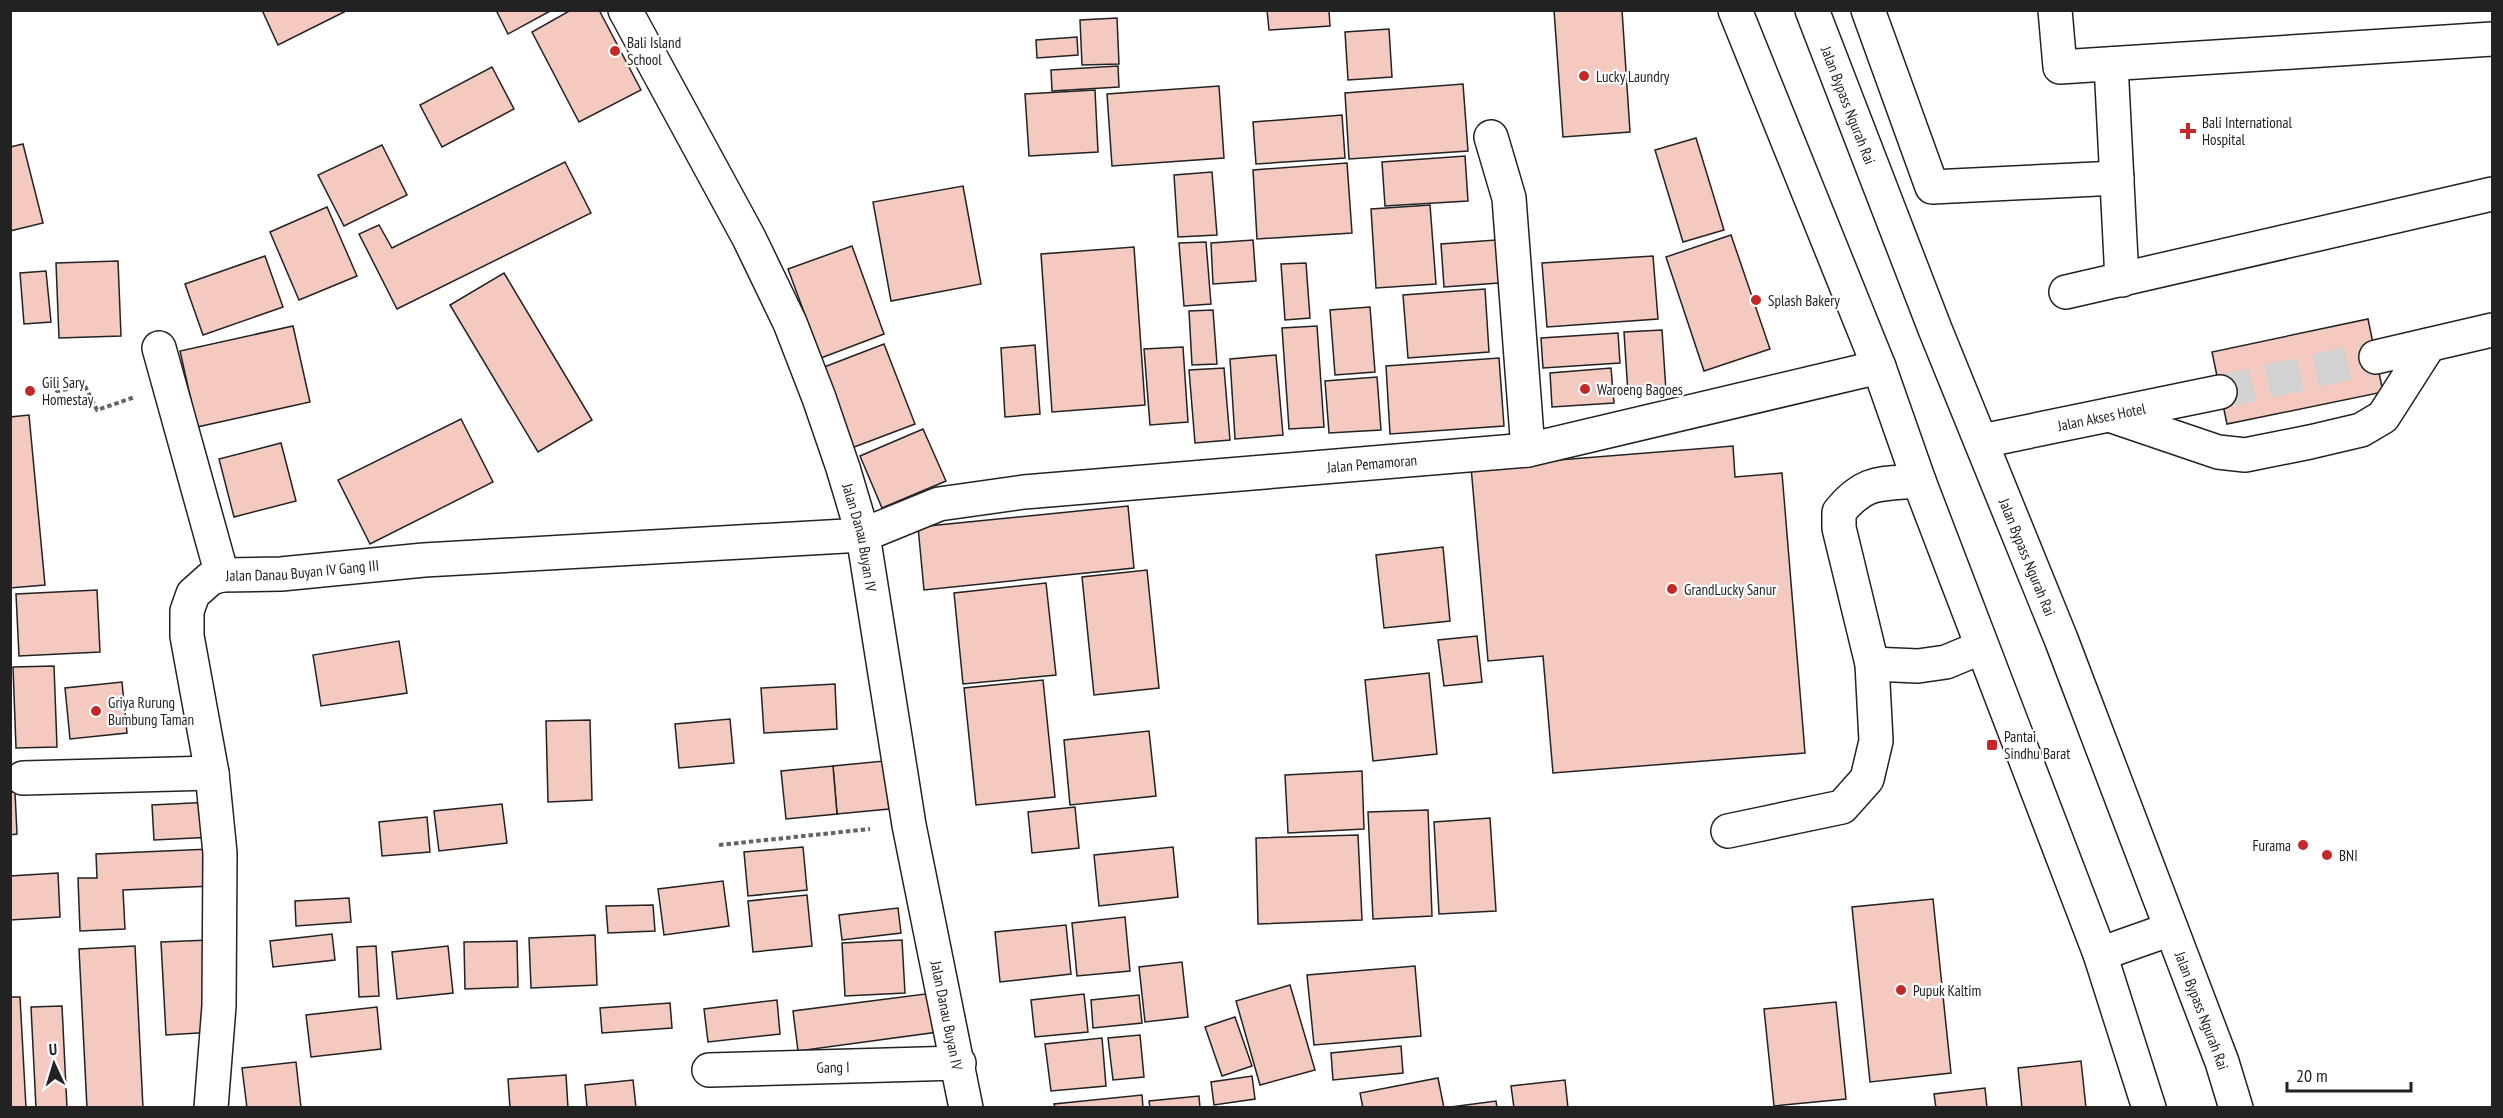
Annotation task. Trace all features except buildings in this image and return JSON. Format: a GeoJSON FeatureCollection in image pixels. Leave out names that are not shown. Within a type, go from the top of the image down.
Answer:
{"type":"FeatureCollection","features":[{"type":"Feature","properties":{"kind":"main road","name":"Jalan Danau Buyan IV"},"geometry":{"type":"LineString","coordinates":[[625,10],[749,238],[790,323],[819,398],[863,535],[909,825],[959,1063],[966,1107]]}},
{"type":"Feature","properties":{"kind":"main road"},"geometry":{"type":"LineString","coordinates":[[1734,10],[1879,367],[1919,481],[2100,954],[2149,1107]]}},
{"type":"Feature","properties":{"kind":"main road","name":"Jalan Bypass Ngurah Rai"},"geometry":{"type":"LineString","coordinates":[[1812,10],[1931,318],[2061,639],[2222,1062],[2236,1107]]}},
{"type":"Feature","properties":{"kind":"main road"},"geometry":{"type":"LineString","coordinates":[[1868,10],[1932,187],[2117,178]]}},
{"type":"Feature","properties":{"kind":"main road"},"geometry":{"type":"LineString","coordinates":[[2055,10],[2060,67],[2493,39]]}},
{"type":"Feature","properties":{"kind":"main road"},"geometry":{"type":"LineString","coordinates":[[2111,64],[2122,280]]}},
{"type":"Feature","properties":{"kind":"main road"},"geometry":{"type":"LineString","coordinates":[[1491,136],[1509,198],[1527,450]]}},
{"type":"Feature","properties":{"kind":"main road"},"geometry":{"type":"LineString","coordinates":[[2066,292],[2493,194]]}},
{"type":"Feature","properties":{"kind":"main road"},"geometry":{"type":"LineString","coordinates":[[2376,357],[2493,330]]}},
{"type":"Feature","properties":{"kind":"main road"},"geometry":{"type":"LineString","coordinates":[[2109,415],[2218,452],[2245,455],[2310,442],[2361,430],[2383,417],[2430,345]]}},
{"type":"Feature","properties":{"kind":"main road"},"geometry":{"type":"LineString","coordinates":[[159,348],[222,575]]}},
{"type":"Feature","properties":{"kind":"main road","name":"Jalan Pemamoran"},"geometry":{"type":"LineString","coordinates":[[863,535],[939,504],[1024,492],[1527,450],[1879,367]]}},
{"type":"Feature","properties":{"kind":"main road","name":"Jalan Akses Hotel"},"geometry":{"type":"LineString","coordinates":[[1982,441],[2220,392]]}},
{"type":"Feature","properties":{"kind":"main road"},"geometry":{"type":"LineString","coordinates":[[1728,831],[1842,807],[1867,778],[1876,741],[1872,664],[1839,528],[1839,512],[1852,496],[1871,485],[1919,481]]}},
{"type":"Feature","properties":{"kind":"main road","name":"Jalan Danau Buyan IV Gang III"},"geometry":{"type":"LineString","coordinates":[[211,1107],[219,1006],[220,853],[212,773],[187,636],[187,610],[193,594],[200,586],[211,578],[222,575],[281,574],[424,560],[863,535]]}},
{"type":"Feature","properties":{"kind":"main road"},"geometry":{"type":"LineString","coordinates":[[1872,664],[1918,666],[1946,662],[1982,647]]}},
{"type":"Feature","properties":{"kind":"main road"},"geometry":{"type":"LineString","coordinates":[[22,778],[212,773]]}},
{"type":"Feature","properties":{"kind":"main road"},"geometry":{"type":"LineString","coordinates":[[2100,954],[2171,929]]}},
{"type":"Feature","properties":{"kind":"main road","name":"Gang I"},"geometry":{"type":"LineString","coordinates":[[709,1070],[959,1063]]}},
{"type":"Feature","properties":{"kind":"path"},"geometry":{"type":"LineString","coordinates":[[47,378],[57,390],[85,386],[97,410],[169,384]]}},
{"type":"Feature","properties":{"kind":"path"},"geometry":{"type":"LineString","coordinates":[[719,845],[909,825]]}},
{"type":"Feature","properties":{"kind":"tunnel"},"geometry":{"type":"LineString","coordinates":[[2220,392],[2376,357]]}},
{"type":"Feature","properties":{"kind":"place","name":"Bali Island School"},"geometry":{"type":"Point","coordinates":[615,51]}},
{"type":"Feature","properties":{"kind":"place","name":"Lucky Laundry"},"geometry":{"type":"Point","coordinates":[1584,76]}},
{"type":"Feature","properties":{"kind":"place","name":"Bali International Hospital"},"geometry":{"type":"Point","coordinates":[2188,131]}},
{"type":"Feature","properties":{"kind":"place","name":"Splash Bakery"},"geometry":{"type":"Point","coordinates":[1756,300]}},
{"type":"Feature","properties":{"kind":"place","name":"Waroeng Bagoes"},"geometry":{"type":"Point","coordinates":[1585,389]}},
{"type":"Feature","properties":{"kind":"place","name":"Gili Sary Homestay"},"geometry":{"type":"Point","coordinates":[30,391]}},
{"type":"Feature","properties":{"kind":"place","name":"GrandLucky Sanur"},"geometry":{"type":"Point","coordinates":[1672,589]}},
{"type":"Feature","properties":{"kind":"place","name":"Griya Rurung Bumbung Taman"},"geometry":{"type":"Point","coordinates":[96,711]}},
{"type":"Feature","properties":{"kind":"place","name":"Pantai Sindhu Barat"},"geometry":{"type":"Point","coordinates":[1992,745]}},
{"type":"Feature","properties":{"kind":"place","name":"Furama"},"geometry":{"type":"Point","coordinates":[2303,845]}},
{"type":"Feature","properties":{"kind":"place","name":"BNI"},"geometry":{"type":"Point","coordinates":[2327,855]}},
{"type":"Feature","properties":{"kind":"place","name":"Pupuk Kaltim"},"geometry":{"type":"Point","coordinates":[1901,990]}}]}
